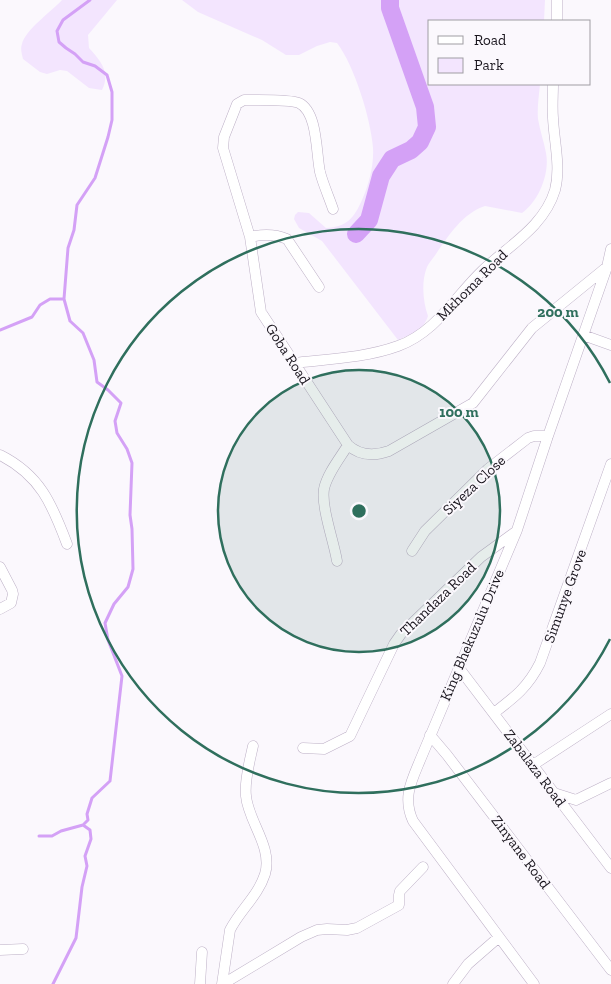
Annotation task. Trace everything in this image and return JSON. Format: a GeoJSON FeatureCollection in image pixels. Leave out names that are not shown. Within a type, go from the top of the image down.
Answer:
{"type":"FeatureCollection","features":[{"type":"Feature","properties":{"kind":"street"},"geometry":{"type":"LineString","coordinates":[[557,0],[557,20]]}},
{"type":"Feature","properties":{"kind":"street","name":"Mkhoma Road"},"geometry":{"type":"LineString","coordinates":[[293,363],[371,354],[399,346],[408,341],[448,311],[482,272],[533,227],[548,206],[556,184],[557,158],[553,118],[553,85]]}},
{"type":"Feature","properties":{"kind":"street","name":"Goba Road"},"geometry":{"type":"LineString","coordinates":[[333,209],[321,174],[314,131],[310,116],[306,110],[297,102],[242,101],[235,106],[223,144],[250,237],[261,312],[348,445]]}},
{"type":"Feature","properties":{"kind":"street"},"geometry":{"type":"LineString","coordinates":[[250,237],[269,235],[287,239],[319,287]]}},
{"type":"Feature","properties":{"kind":"street","name":"King Bhekuzulu Drive"},"geometry":{"type":"LineString","coordinates":[[534,984],[413,820],[407,801],[409,788],[430,735],[517,530],[583,335],[609,267],[611,249]]}},
{"type":"Feature","properties":{"kind":"street"},"geometry":{"type":"LineString","coordinates":[[337,561],[324,506],[324,488],[333,468],[348,445],[365,454],[373,455],[386,452],[463,411],[478,399],[532,328],[609,267]]}},
{"type":"Feature","properties":{"kind":"street"},"geometry":{"type":"LineString","coordinates":[[583,335],[611,345]]}},
{"type":"Feature","properties":{"kind":"street","name":"Siyeza Close"},"geometry":{"type":"LineString","coordinates":[[412,551],[425,531],[488,469],[528,438],[548,436]]}},
{"type":"Feature","properties":{"kind":"street"},"geometry":{"type":"LineString","coordinates":[[0,455],[23,469],[36,482],[53,510],[67,544]]}},
{"type":"Feature","properties":{"kind":"street","name":"Simunye Grove"},"geometry":{"type":"LineString","coordinates":[[494,713],[525,688],[540,663],[611,464]]}},
{"type":"Feature","properties":{"kind":"street","name":"Thandaza Road"},"geometry":{"type":"LineString","coordinates":[[303,748],[324,749],[350,736],[394,644],[406,629],[481,557],[517,530]]}},
{"type":"Feature","properties":{"kind":"street"},"geometry":{"type":"LineString","coordinates":[[0,567],[13,594],[11,603],[0,609]]}},
{"type":"Feature","properties":{"kind":"street","name":"Zabalaza Road"},"geometry":{"type":"LineString","coordinates":[[458,668],[611,868]]}},
{"type":"Feature","properties":{"kind":"street"},"geometry":{"type":"LineString","coordinates":[[533,765],[611,714]]}},
{"type":"Feature","properties":{"kind":"street","name":"Zinyane Road"},"geometry":{"type":"LineString","coordinates":[[430,735],[448,755],[611,970]]}},
{"type":"Feature","properties":{"kind":"street"},"geometry":{"type":"LineString","coordinates":[[223,984],[230,930],[254,895],[265,873],[264,850],[248,808],[245,794],[252,746]]}},
{"type":"Feature","properties":{"kind":"street"},"geometry":{"type":"LineString","coordinates":[[554,793],[576,800],[611,783]]}},
{"type":"Feature","properties":{"kind":"street"},"geometry":{"type":"LineString","coordinates":[[223,984],[301,937],[317,930],[358,928],[390,912],[399,905],[400,891],[423,867]]}},
{"type":"Feature","properties":{"kind":"street"},"geometry":{"type":"LineString","coordinates":[[453,984],[468,964],[499,937]]}},
{"type":"Feature","properties":{"kind":"street"},"geometry":{"type":"LineString","coordinates":[[0,950],[23,949]]}},
{"type":"Feature","properties":{"kind":"street"},"geometry":{"type":"LineString","coordinates":[[200,984],[202,952]]}},
{"type":"Feature","properties":{"kind":"green space"},"geometry":{"type":"Polygon","coordinates":[[[62,0],[117,0],[88,35],[89,48],[97,57],[105,72],[102,90],[89,88],[67,71],[60,70],[47,74],[40,72],[23,59],[21,48],[24,39],[33,27],[62,0]]]}},
{"type":"Feature","properties":{"kind":"green space"},"geometry":{"type":"Polygon","coordinates":[[[182,0],[545,0],[544,20],[428,20],[428,85],[540,85],[538,119],[547,161],[542,186],[528,208],[522,213],[485,206],[470,214],[451,233],[427,267],[423,292],[428,316],[423,325],[416,331],[398,340],[322,241],[299,228],[294,219],[298,212],[309,213],[326,228],[339,226],[353,217],[367,188],[373,161],[372,136],[361,93],[350,65],[337,43],[330,42],[317,46],[299,55],[286,55],[262,40],[198,12],[182,0]]]}},
{"type":"Feature","properties":{"kind":"waterway"},"geometry":{"type":"LineString","coordinates":[[39,836],[52,836],[61,831],[83,825],[88,820],[87,814],[92,798],[110,781],[122,676],[108,640],[105,623],[114,604],[128,587],[133,569],[130,515],[132,463],[127,449],[117,433],[115,421],[121,403],[97,382],[94,360],[83,333],[70,321],[64,299],[68,248],[74,230],[77,205],[95,178],[112,120],[112,92],[107,75],[95,66],[83,62],[59,42],[57,31],[63,20],[90,0]]}},
{"type":"Feature","properties":{"kind":"waterway"},"geometry":{"type":"LineString","coordinates":[[356,234],[369,220],[381,176],[392,159],[411,150],[420,142],[427,127],[425,107],[390,8],[390,0]]}},
{"type":"Feature","properties":{"kind":"waterway"},"geometry":{"type":"LineString","coordinates":[[0,330],[32,317],[40,305],[50,299],[64,299]]}},
{"type":"Feature","properties":{"kind":"waterway"},"geometry":{"type":"LineString","coordinates":[[53,984],[76,938],[82,887],[87,866],[85,856],[91,839],[90,830],[83,825]]}}]}
